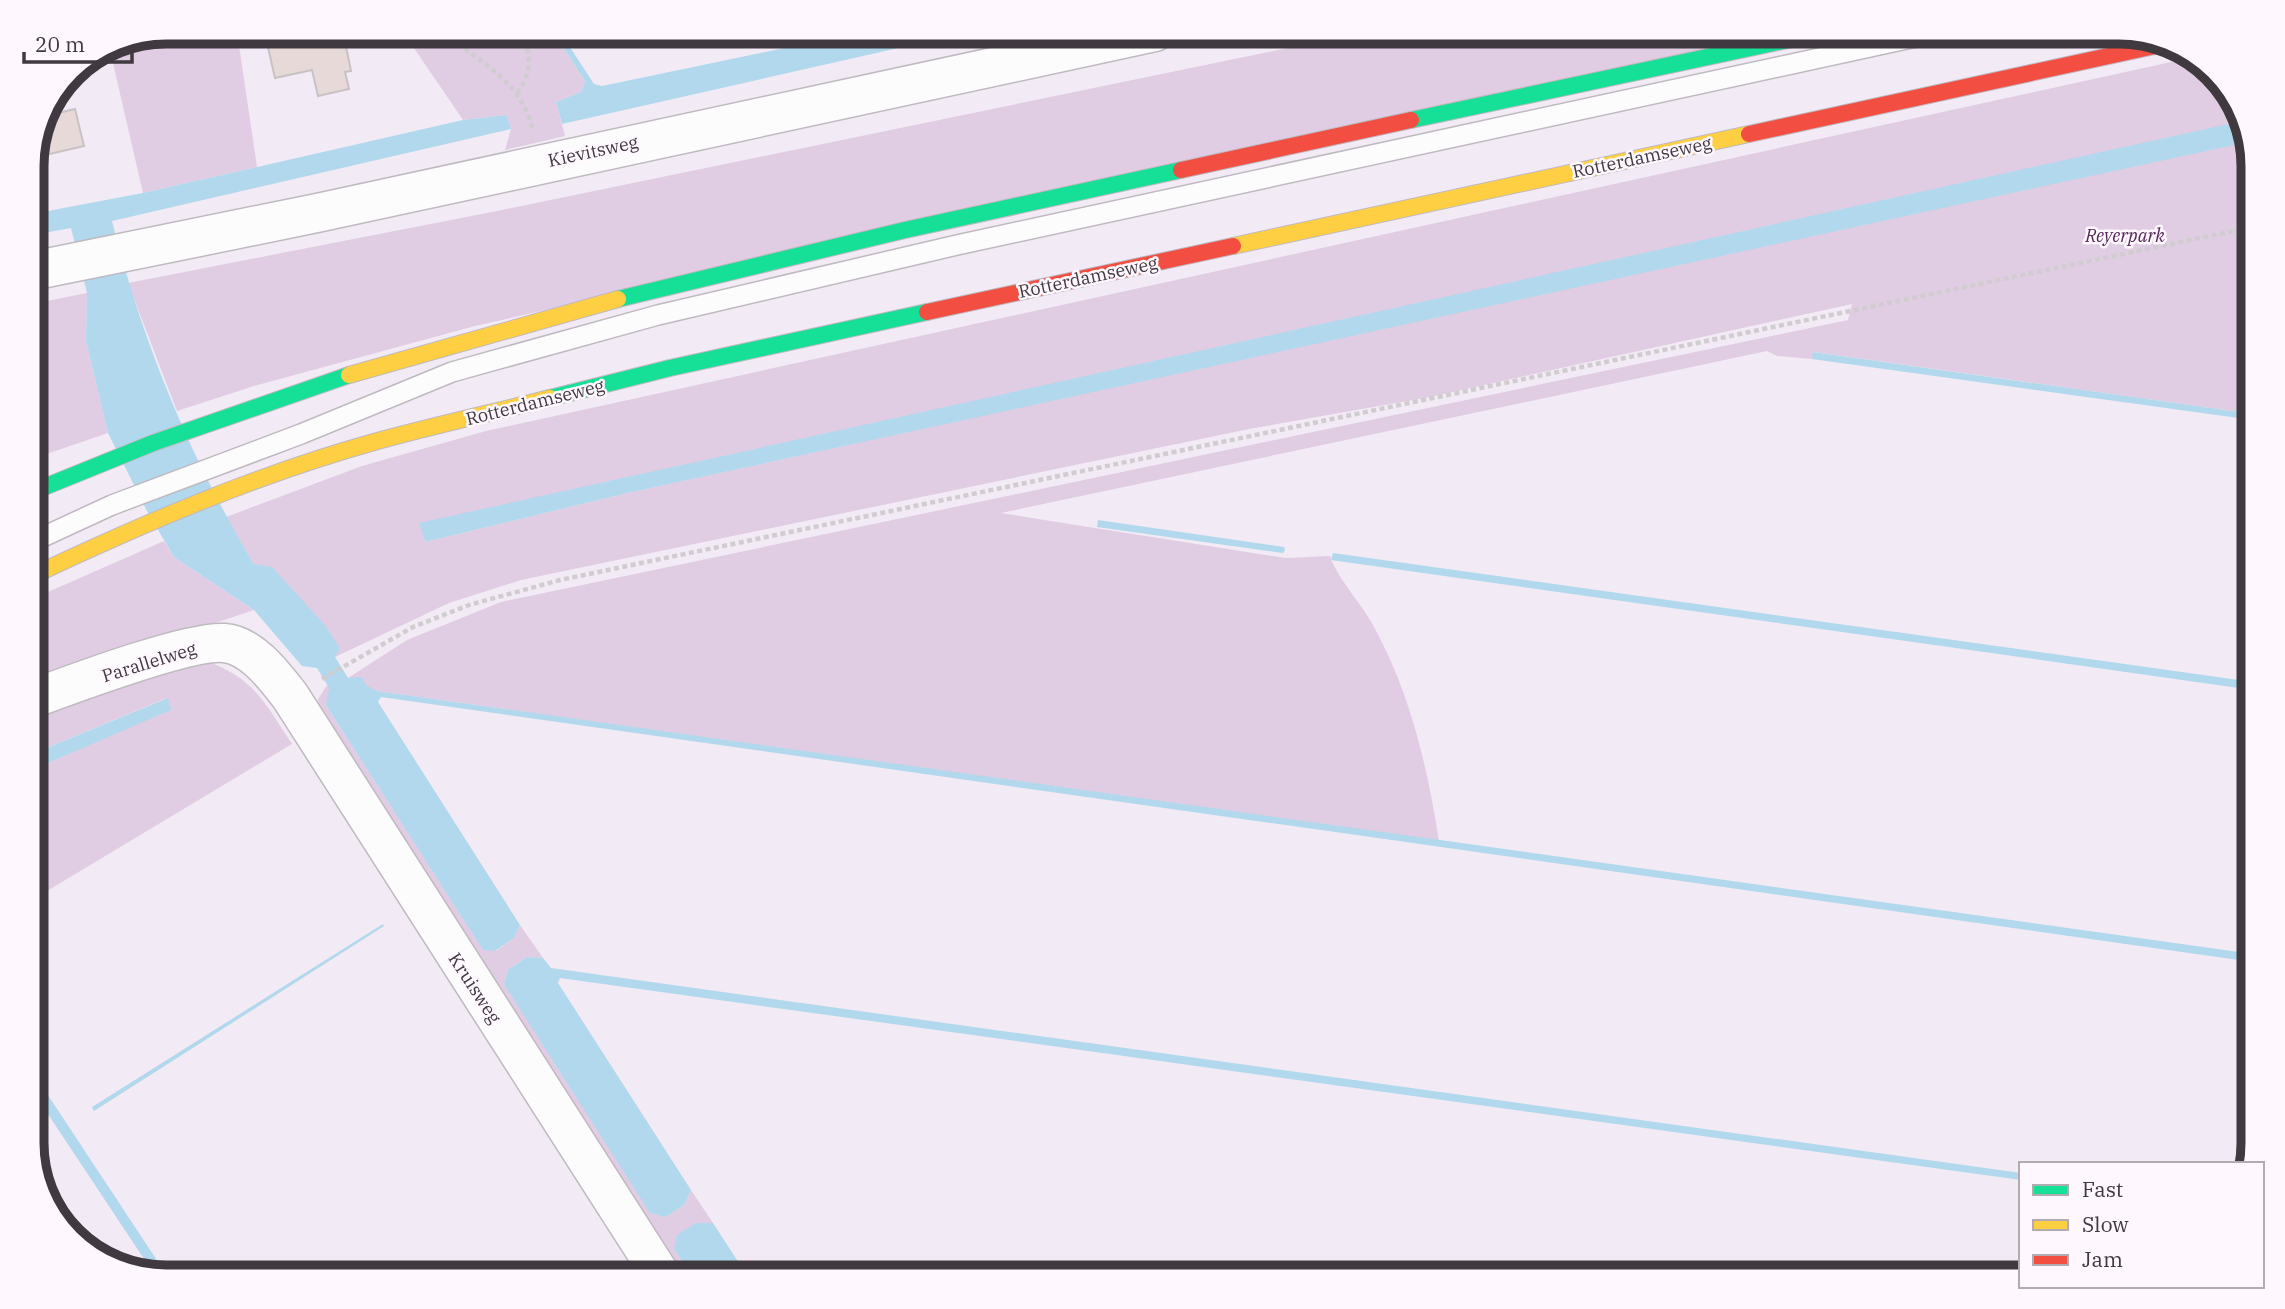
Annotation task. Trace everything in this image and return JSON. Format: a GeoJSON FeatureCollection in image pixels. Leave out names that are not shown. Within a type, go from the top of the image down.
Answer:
{"type":"FeatureCollection","features":[{"type":"Feature","properties":{"kind":"main road"},"geometry":{"type":"LineString","coordinates":[[44,487],[201,423],[463,340],[800,253],[1769,44]]}},
{"type":"Feature","properties":{"kind":"main road","name":"Rotterdamseweg"},"geometry":{"type":"LineString","coordinates":[[44,570],[124,533],[236,489],[372,443],[670,368],[2148,47]]}},
{"type":"Feature","properties":{"kind":"street","name":"Kievitsweg"},"geometry":{"type":"LineString","coordinates":[[44,269],[128,253],[1099,44]]}},
{"type":"Feature","properties":{"kind":"street","name":"Parallelweg"},"geometry":{"type":"LineString","coordinates":[[44,695],[187,648],[226,643],[306,688]]}},
{"type":"Feature","properties":{"kind":"street","name":"Kruisweg"},"geometry":{"type":"LineString","coordinates":[[306,688],[655,1265]]}},
{"type":"Feature","properties":{"kind":"lane"},"geometry":{"type":"LineString","coordinates":[[44,536],[112,505],[301,434],[452,372],[658,315],[957,246],[1884,44]]}},
{"type":"Feature","properties":{"kind":"path"},"geometry":{"type":"LineString","coordinates":[[459,44],[517,93],[525,83],[530,63],[524,44]]}},
{"type":"Feature","properties":{"kind":"path"},"geometry":{"type":"LineString","coordinates":[[306,688],[413,627],[457,609],[560,580],[2241,230]]}},
{"type":"Feature","properties":{"kind":"green space"},"geometry":{"type":"Polygon","coordinates":[[[239,44],[257,167],[143,193],[112,57],[142,46],[239,44]]]}},
{"type":"Feature","properties":{"kind":"green space"},"geometry":{"type":"Polygon","coordinates":[[[411,44],[561,44],[585,81],[581,92],[556,102],[565,136],[505,150],[511,129],[507,115],[463,120],[411,44]]]}},
{"type":"Feature","properties":{"kind":"green space"},"geometry":{"type":"Polygon","coordinates":[[[1308,44],[1730,44],[475,326],[254,386],[177,411],[128,283],[497,211],[1308,44]]]}},
{"type":"Feature","properties":{"kind":"green space","name":"Reyerpark"},"geometry":{"type":"Polygon","coordinates":[[[2180,60],[2216,92],[2225,105],[2239,142],[2241,412],[1814,352],[1812,359],[1777,356],[1767,351],[1001,513],[1285,558],[1330,556],[1338,574],[1373,625],[1397,676],[1423,757],[1439,841],[377,691],[348,678],[407,640],[501,602],[1848,320],[1852,304],[1430,397],[1249,429],[521,580],[449,603],[335,657],[254,564],[226,517],[362,466],[486,431],[2180,60]],[[1878,202],[420,524],[425,542],[632,492],[1333,339],[1878,202]]]}},
{"type":"Feature","properties":{"kind":"green space"},"geometry":{"type":"Polygon","coordinates":[[[87,293],[86,341],[108,433],[44,455],[44,302],[87,293]]]}},
{"type":"Feature","properties":{"kind":"green space"},"geometry":{"type":"Polygon","coordinates":[[[164,541],[174,557],[254,610],[44,680],[44,594],[164,541]]]}},
{"type":"Feature","properties":{"kind":"green space"},"geometry":{"type":"Polygon","coordinates":[[[203,660],[234,674],[246,683],[265,703],[292,744],[44,893],[44,765],[69,754],[167,698],[44,749],[44,711],[203,660]]]}},
{"type":"Feature","properties":{"kind":"green space"},"geometry":{"type":"Polygon","coordinates":[[[327,685],[330,689],[326,705],[483,949],[496,951],[514,938],[520,925],[543,958],[527,957],[508,970],[504,984],[666,1217],[685,1204],[691,1190],[713,1223],[696,1223],[674,1249],[685,1265],[670,1265],[317,709],[318,699],[327,685]]]}},
{"type":"Feature","properties":{"kind":"water"},"geometry":{"type":"Polygon","coordinates":[[[561,44],[568,44],[594,84],[602,86],[803,44],[916,44],[562,124],[556,102],[581,92],[585,81],[561,44]]]}},
{"type":"Feature","properties":{"kind":"water"},"geometry":{"type":"Polygon","coordinates":[[[507,115],[511,129],[112,221],[153,354],[209,483],[254,564],[272,567],[324,624],[340,648],[335,657],[348,678],[362,677],[366,685],[377,691],[2241,952],[2241,960],[381,697],[378,702],[520,925],[514,938],[495,951],[483,950],[326,705],[329,688],[317,668],[302,666],[254,610],[174,557],[148,513],[108,433],[86,341],[87,293],[71,228],[44,233],[44,212],[143,193],[463,120],[507,115]]]}},
{"type":"Feature","properties":{"kind":"water"},"geometry":{"type":"Polygon","coordinates":[[[2233,123],[2239,142],[632,492],[425,542],[419,523],[2233,123]]]}},
{"type":"Feature","properties":{"kind":"water"},"geometry":{"type":"Polygon","coordinates":[[[1813,352],[2241,412],[2241,418],[1812,359],[1813,352]]]}},
{"type":"Feature","properties":{"kind":"water"},"geometry":{"type":"Polygon","coordinates":[[[1098,520],[1284,547],[1285,550],[1283,553],[1097,527],[1098,520]]]}},
{"type":"Feature","properties":{"kind":"water"},"geometry":{"type":"Polygon","coordinates":[[[1333,553],[2241,680],[2241,688],[1331,560],[1333,553]]]}},
{"type":"Feature","properties":{"kind":"water"},"geometry":{"type":"Polygon","coordinates":[[[168,698],[171,710],[44,765],[44,749],[168,698]]]}},
{"type":"Feature","properties":{"kind":"water"},"geometry":{"type":"Polygon","coordinates":[[[383,924],[384,926],[94,1111],[92,1107],[383,924]]]}},
{"type":"Feature","properties":{"kind":"water"},"geometry":{"type":"Polygon","coordinates":[[[527,957],[543,958],[551,968],[2019,1173],[2019,1180],[560,978],[558,983],[691,1190],[685,1204],[666,1217],[650,1213],[504,984],[508,970],[527,957]]]}},
{"type":"Feature","properties":{"kind":"water"},"geometry":{"type":"Polygon","coordinates":[[[44,1089],[160,1265],[147,1263],[44,1108],[44,1089]]]}},
{"type":"Feature","properties":{"kind":"water"},"geometry":{"type":"Polygon","coordinates":[[[696,1223],[713,1223],[740,1265],[685,1265],[674,1249],[677,1235],[696,1223]]]}},
{"type":"Feature","properties":{"kind":"building"},"geometry":{"type":"Polygon","coordinates":[[[267,44],[345,44],[351,71],[345,72],[349,89],[318,96],[312,70],[275,78],[267,44]]]}},
{"type":"Feature","properties":{"kind":"building"},"geometry":{"type":"Polygon","coordinates":[[[75,109],[84,146],[44,155],[46,142],[57,110],[58,113],[75,109]]]}},
{"type":"Feature","properties":{"kind":"traffic: fast"},"geometry":{"type":"LineString","coordinates":[[1411,120],[1769,44]]}},
{"type":"Feature","properties":{"kind":"traffic: fast"},"geometry":{"type":"LineString","coordinates":[[618,299],[905,230],[1181,170]]}},
{"type":"Feature","properties":{"kind":"traffic: fast"},"geometry":{"type":"LineString","coordinates":[[550,398],[670,368],[927,312]]}},
{"type":"Feature","properties":{"kind":"traffic: fast"},"geometry":{"type":"LineString","coordinates":[[44,487],[153,443],[349,375]]}},
{"type":"Feature","properties":{"kind":"traffic: slow"},"geometry":{"type":"LineString","coordinates":[[1233,246],[1749,134]]}},
{"type":"Feature","properties":{"kind":"traffic: slow"},"geometry":{"type":"LineString","coordinates":[[349,375],[618,299]]}},
{"type":"Feature","properties":{"kind":"traffic: slow"},"geometry":{"type":"LineString","coordinates":[[44,571],[157,519],[286,470],[374,442],[550,398]]}},
{"type":"Feature","properties":{"kind":"traffic: jam"},"geometry":{"type":"LineString","coordinates":[[1749,134],[2148,47]]}},
{"type":"Feature","properties":{"kind":"traffic: jam"},"geometry":{"type":"LineString","coordinates":[[1181,170],[1411,120]]}},
{"type":"Feature","properties":{"kind":"traffic: jam"},"geometry":{"type":"LineString","coordinates":[[927,312],[1233,246]]}}]}
